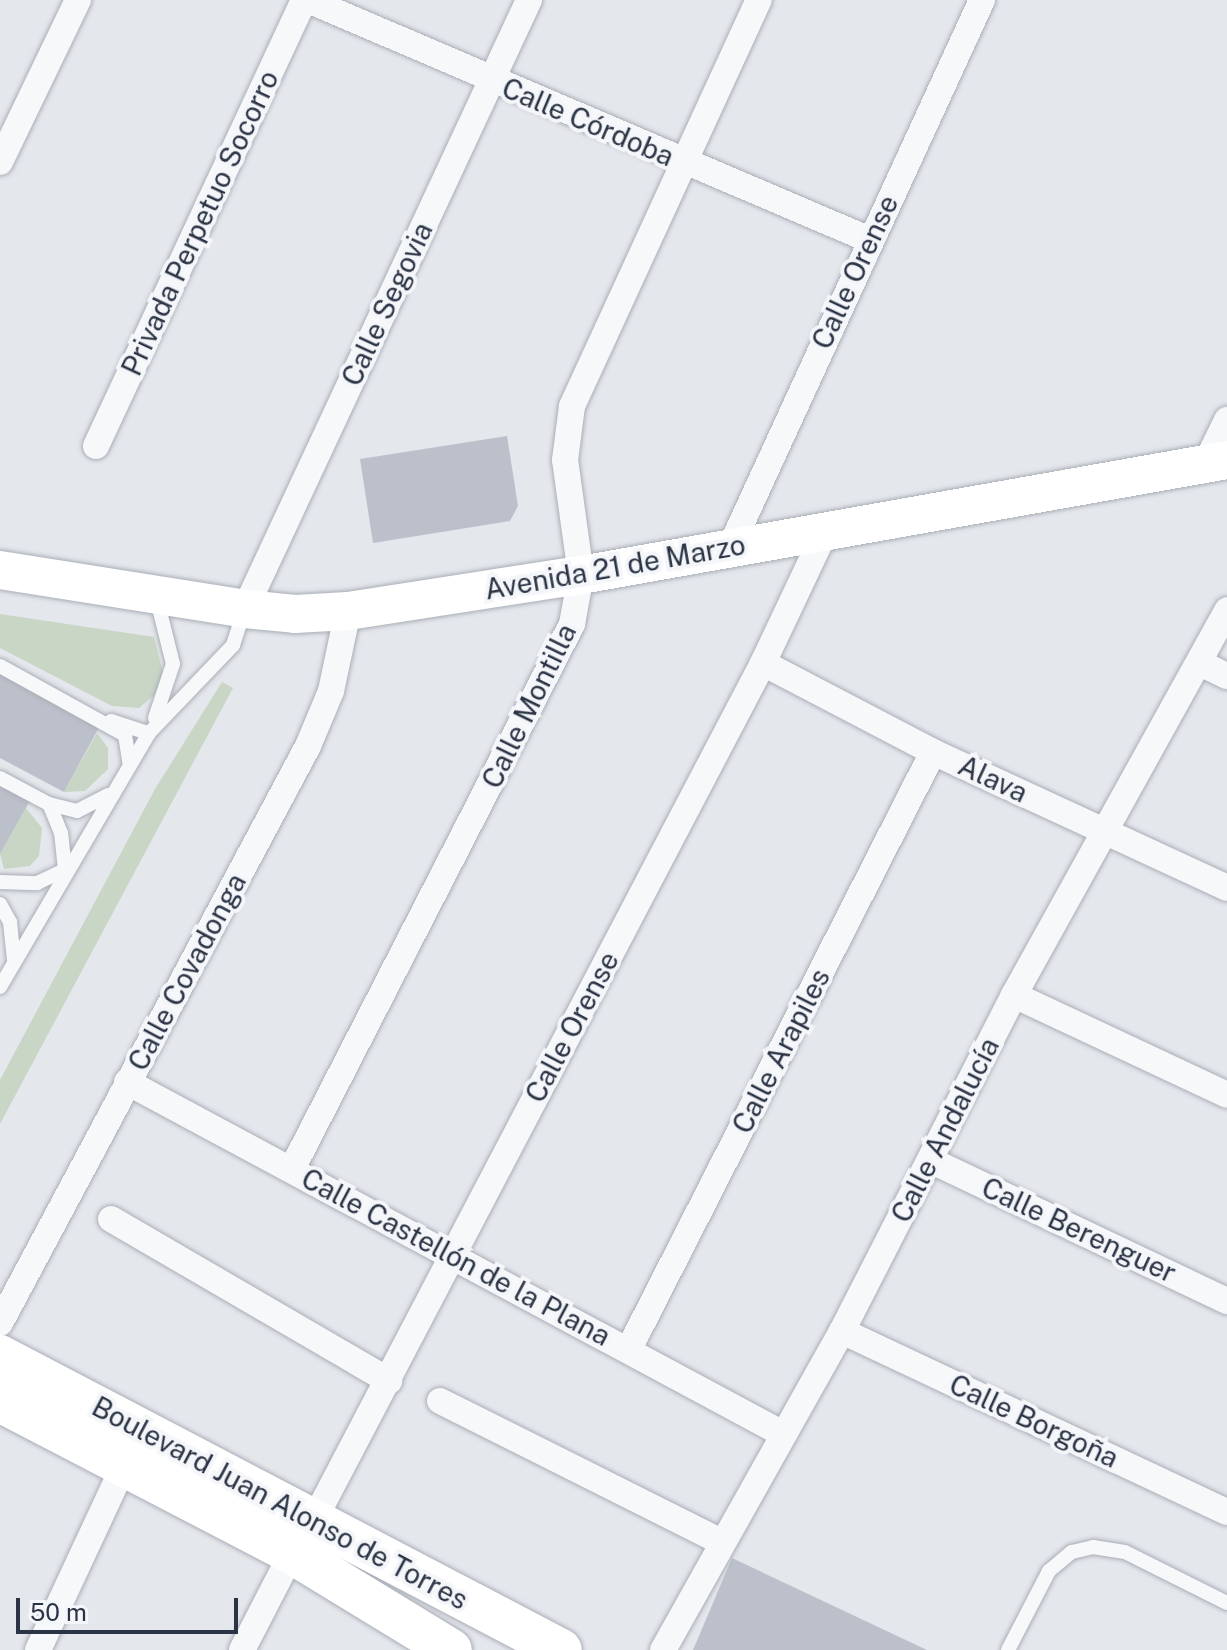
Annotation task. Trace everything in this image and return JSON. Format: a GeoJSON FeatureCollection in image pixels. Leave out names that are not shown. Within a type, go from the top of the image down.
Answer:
{"type":"FeatureCollection","features":[{"type":"Feature","properties":{"kind":"main road","name":"Boulevard Juan Alonso de Torres"},"geometry":{"type":"LineString","coordinates":[[0,1356],[303,1536],[451,1650]]}},
{"type":"Feature","properties":{"kind":"main road","name":"Boulevard Juan Alonso de Torres"},"geometry":{"type":"LineString","coordinates":[[0,1401],[123,1468],[303,1536],[558,1649]]}},
{"type":"Feature","properties":{"kind":"street"},"geometry":{"type":"LineString","coordinates":[[0,162],[78,0]]}},
{"type":"Feature","properties":{"kind":"street","name":"Calle Córdoba"},"geometry":{"type":"LineString","coordinates":[[306,0],[870,240]]}},
{"type":"Feature","properties":{"kind":"street","name":"Privada Perpetuo Socorro"},"geometry":{"type":"LineString","coordinates":[[96,446],[306,0]]}},
{"type":"Feature","properties":{"kind":"street","name":"Calle Segovia"},"geometry":{"type":"LineString","coordinates":[[245,609],[529,0]]}},
{"type":"Feature","properties":{"kind":"street","name":"Calle Montilla"},"geometry":{"type":"LineString","coordinates":[[292,1169],[561,651],[572,624],[581,575],[565,460],[572,406],[759,0]]}},
{"type":"Feature","properties":{"kind":"street","name":"Calle Orense"},"geometry":{"type":"LineString","coordinates":[[731,546],[982,0]]}},
{"type":"Feature","properties":{"kind":"street"},"geometry":{"type":"LineString","coordinates":[[1216,461],[1227,420]]}},
{"type":"Feature","properties":{"kind":"street","name":"Avenida 21 de Marzo"},"geometry":{"type":"LineString","coordinates":[[0,570],[245,609],[295,614],[348,611],[581,575],[1216,461]]}},
{"type":"Feature","properties":{"kind":"street","name":"Calle Orense"},"geometry":{"type":"LineString","coordinates":[[242,1650],[389,1381],[763,663],[825,532]]}},
{"type":"Feature","properties":{"kind":"street","name":"Calle Andalucía"},"geometry":{"type":"LineString","coordinates":[[663,1650],[842,1331],[1014,995],[1227,610]]}},
{"type":"Feature","properties":{"kind":"street","name":"Calle Covadonga"},"geometry":{"type":"LineString","coordinates":[[0,1323],[308,746],[331,691],[348,611]]}},
{"type":"Feature","properties":{"kind":"street","name":"Alava"},"geometry":{"type":"LineString","coordinates":[[763,663],[933,752],[1227,888]]}},
{"type":"Feature","properties":{"kind":"street"},"geometry":{"type":"LineString","coordinates":[[1200,663],[1227,676]]}},
{"type":"Feature","properties":{"kind":"street","name":"Calle Arapiles"},"geometry":{"type":"LineString","coordinates":[[629,1349],[933,752]]}},
{"type":"Feature","properties":{"kind":"street"},"geometry":{"type":"LineString","coordinates":[[1014,995],[1227,1095]]}},
{"type":"Feature","properties":{"kind":"street","name":"Calle Castellón de la Plana"},"geometry":{"type":"LineString","coordinates":[[127,1082],[783,1434]]}},
{"type":"Feature","properties":{"kind":"street","name":"Calle Berenguer"},"geometry":{"type":"LineString","coordinates":[[930,1160],[1227,1301]]}},
{"type":"Feature","properties":{"kind":"street"},"geometry":{"type":"LineString","coordinates":[[111,1219],[389,1381]]}},
{"type":"Feature","properties":{"kind":"street","name":"Calle Borgoña"},"geometry":{"type":"LineString","coordinates":[[842,1331],[1227,1512]]}},
{"type":"Feature","properties":{"kind":"street"},"geometry":{"type":"LineString","coordinates":[[440,1401],[721,1542]]}},
{"type":"Feature","properties":{"kind":"street"},"geometry":{"type":"LineString","coordinates":[[38,1650],[123,1468]]}},
{"type":"Feature","properties":{"kind":"lane"},"geometry":{"type":"LineString","coordinates":[[1,985],[110,793],[149,733],[173,664],[156,595]]}},
{"type":"Feature","properties":{"kind":"lane"},"geometry":{"type":"LineString","coordinates":[[149,733],[233,645],[245,609]]}},
{"type":"Feature","properties":{"kind":"lane"},"geometry":{"type":"LineString","coordinates":[[0,666],[104,719],[149,733]]}},
{"type":"Feature","properties":{"kind":"lane"},"geometry":{"type":"LineString","coordinates":[[104,719],[125,735],[130,765]]}},
{"type":"Feature","properties":{"kind":"lane"},"geometry":{"type":"LineString","coordinates":[[0,778],[49,804],[77,811],[110,793]]}},
{"type":"Feature","properties":{"kind":"lane"},"geometry":{"type":"LineString","coordinates":[[49,804],[61,833],[65,870]]}},
{"type":"Feature","properties":{"kind":"lane"},"geometry":{"type":"LineString","coordinates":[[0,882],[37,883],[65,870]]}},
{"type":"Feature","properties":{"kind":"lane"},"geometry":{"type":"LineString","coordinates":[[0,904],[10,922],[15,961]]}},
{"type":"Feature","properties":{"kind":"lane"},"geometry":{"type":"LineString","coordinates":[[1008,1650],[1049,1571],[1082,1549],[1125,1552],[1227,1603]]}},
{"type":"Feature","properties":{"kind":"green space"},"geometry":{"type":"Polygon","coordinates":[[[0,614],[154,637],[164,677],[158,692],[139,708],[112,706],[0,648],[0,614]]]}},
{"type":"Feature","properties":{"kind":"green space"},"geometry":{"type":"Polygon","coordinates":[[[222,682],[233,688],[0,1124],[0,1080],[155,789],[222,682]]]}},
{"type":"Feature","properties":{"kind":"green space"},"geometry":{"type":"Polygon","coordinates":[[[97,733],[108,748],[108,769],[85,791],[64,792],[97,733]]]}},
{"type":"Feature","properties":{"kind":"green space"},"geometry":{"type":"Polygon","coordinates":[[[26,808],[42,828],[39,856],[30,866],[4,869],[0,854],[26,808]]]}},
{"type":"Feature","properties":{"kind":"building"},"geometry":{"type":"Polygon","coordinates":[[[507,436],[518,506],[510,521],[373,543],[360,459],[507,436]]]}},
{"type":"Feature","properties":{"kind":"building"},"geometry":{"type":"Polygon","coordinates":[[[0,670],[102,722],[64,792],[0,758],[0,670]]]}},
{"type":"Feature","properties":{"kind":"building"},"geometry":{"type":"Polygon","coordinates":[[[0,783],[31,799],[0,854],[0,783]]]}},
{"type":"Feature","properties":{"kind":"building"},"geometry":{"type":"Polygon","coordinates":[[[732,1558],[927,1650],[693,1650],[732,1558]]]}}]}
